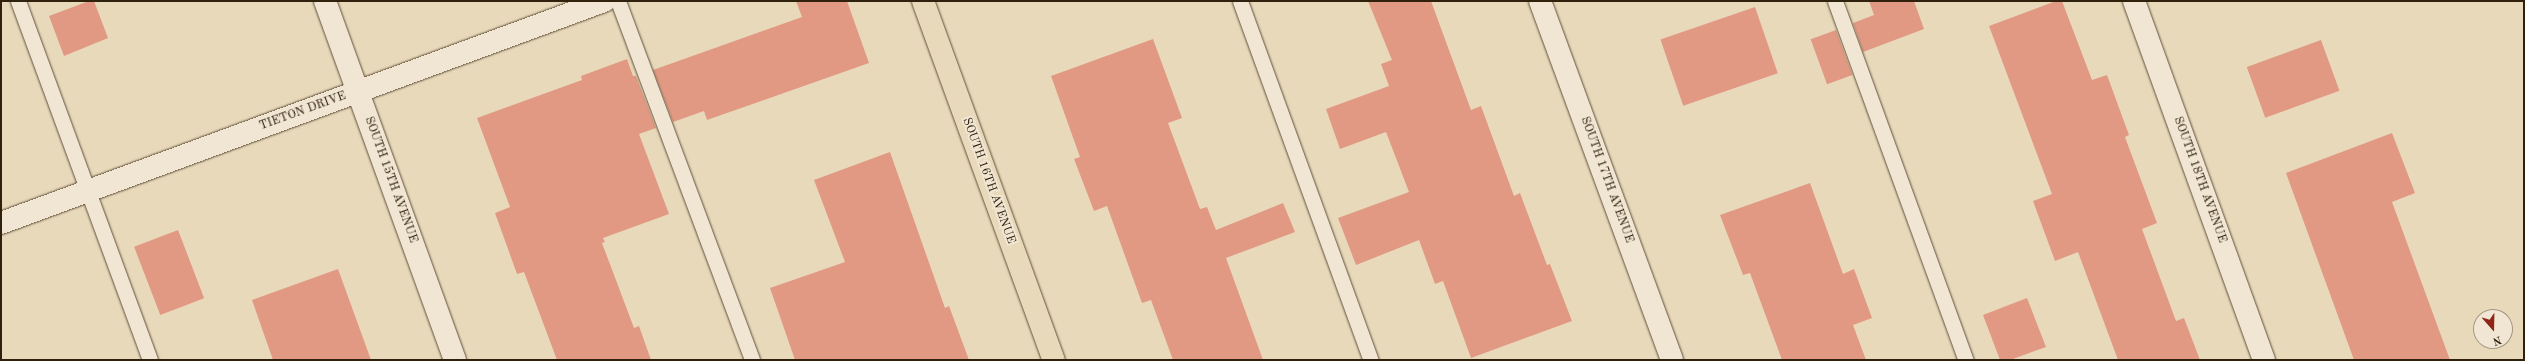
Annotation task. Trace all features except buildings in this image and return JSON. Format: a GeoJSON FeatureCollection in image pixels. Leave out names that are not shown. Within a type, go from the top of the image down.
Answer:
{"type":"FeatureCollection","features":[{"type":"Feature","properties":{"kind":"main road","name":"SOUTH 16TH AVENUE"},"geometry":{"type":"LineString","coordinates":[[923,1],[1054,360]]}},
{"type":"Feature","properties":{"kind":"street","name":"SOUTH 15TH AVENUE"},"geometry":{"type":"LineString","coordinates":[[325,1],[455,360]]}},
{"type":"Feature","properties":{"kind":"street","name":"TIETON DRIVE"},"geometry":{"type":"LineString","coordinates":[[1,223],[604,1]]}},
{"type":"Feature","properties":{"kind":"street","name":"SOUTH 17TH AVENUE"},"geometry":{"type":"LineString","coordinates":[[1540,1],[1672,360]]}},
{"type":"Feature","properties":{"kind":"street","name":"SOUTH 18TH AVENUE"},"geometry":{"type":"LineString","coordinates":[[2134,1],[2264,360]]}},
{"type":"Feature","properties":{"kind":"lane"},"geometry":{"type":"LineString","coordinates":[[18,1],[150,360]]}},
{"type":"Feature","properties":{"kind":"lane"},"geometry":{"type":"LineString","coordinates":[[618,1],[752,360]]}},
{"type":"Feature","properties":{"kind":"lane"},"geometry":{"type":"LineString","coordinates":[[1240,1],[1371,360]]}},
{"type":"Feature","properties":{"kind":"lane"},"geometry":{"type":"LineString","coordinates":[[1835,1],[1966,360]]}}]}
